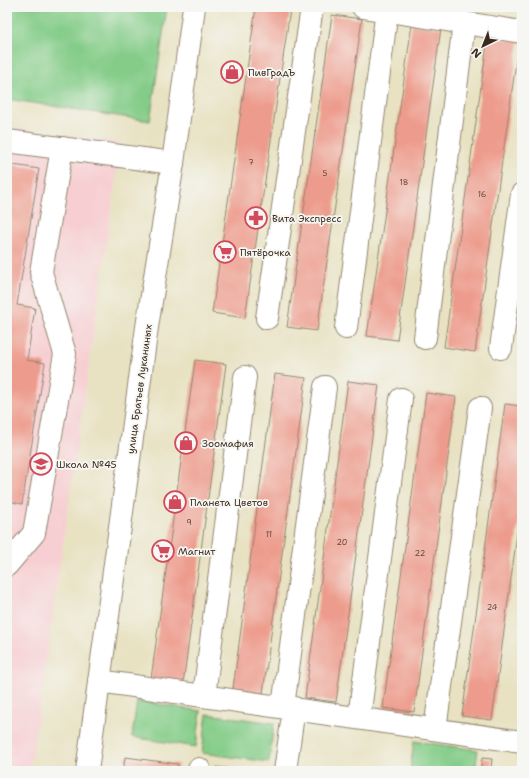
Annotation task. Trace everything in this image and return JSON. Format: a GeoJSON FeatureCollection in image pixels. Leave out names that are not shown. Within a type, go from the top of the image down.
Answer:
{"type":"FeatureCollection","features":[{"type":"Feature","properties":{"kind":"street","name":"улица Братьев Луканиных"},"geometry":{"type":"LineString","coordinates":[[87,771],[147,327],[173,163],[194,7]]}},
{"type":"Feature","properties":{"kind":"street"},"geometry":{"type":"LineString","coordinates":[[267,318],[312,7]]}},
{"type":"Feature","properties":{"kind":"street"},"geometry":{"type":"LineString","coordinates":[[363,7],[522,32]]}},
{"type":"Feature","properties":{"kind":"street"},"geometry":{"type":"LineString","coordinates":[[346,328],[387,10]]}},
{"type":"Feature","properties":{"kind":"street"},"geometry":{"type":"LineString","coordinates":[[425,338],[464,23]]}},
{"type":"Feature","properties":{"kind":"street"},"geometry":{"type":"LineString","coordinates":[[7,141],[173,163]]}},
{"type":"Feature","properties":{"kind":"street"},"geometry":{"type":"LineString","coordinates":[[7,565],[34,533],[66,354],[41,272],[62,148]]}},
{"type":"Feature","properties":{"kind":"street"},"geometry":{"type":"LineString","coordinates":[[501,348],[522,194]]}},
{"type":"Feature","properties":{"kind":"street"},"geometry":{"type":"LineString","coordinates":[[204,696],[245,377]]}},
{"type":"Feature","properties":{"kind":"street"},"geometry":{"type":"LineString","coordinates":[[285,771],[289,707],[325,387]]}},
{"type":"Feature","properties":{"kind":"street"},"geometry":{"type":"LineString","coordinates":[[359,718],[401,399]]}},
{"type":"Feature","properties":{"kind":"street"},"geometry":{"type":"LineString","coordinates":[[435,729],[480,408]]}},
{"type":"Feature","properties":{"kind":"street"},"geometry":{"type":"LineString","coordinates":[[99,681],[289,707],[522,742]]}},
{"type":"Feature","properties":{"kind":"shaded area","name":"Школа №45"},"geometry":{"type":"Polygon","coordinates":[[[7,127],[121,143],[30,771],[7,771],[7,127]]]}},
{"type":"Feature","properties":{"kind":"green space"},"geometry":{"type":"Polygon","coordinates":[[[7,7],[167,7],[150,121],[7,99],[7,7]]]}},
{"type":"Feature","properties":{"kind":"green space"},"geometry":{"type":"Polygon","coordinates":[[[137,701],[201,711],[196,747],[132,737],[137,701]]]}},
{"type":"Feature","properties":{"kind":"green space"},"geometry":{"type":"Polygon","coordinates":[[[207,714],[274,723],[269,762],[202,753],[207,714]]]}},
{"type":"Feature","properties":{"kind":"green space"},"geometry":{"type":"Polygon","coordinates":[[[414,741],[478,750],[475,771],[410,771],[414,741]]]}},
{"type":"Feature","properties":{"kind":"building"},"geometry":{"type":"Polygon","coordinates":[[[256,7],[270,7],[290,10],[245,318],[212,313],[256,7]]]}},
{"type":"Feature","properties":{"kind":"building"},"geometry":{"type":"Polygon","coordinates":[[[332,15],[362,19],[317,331],[287,327],[332,15]]]}},
{"type":"Feature","properties":{"kind":"building"},"geometry":{"type":"Polygon","coordinates":[[[412,24],[441,28],[397,340],[367,336],[412,24]]]}},
{"type":"Feature","properties":{"kind":"building"},"geometry":{"type":"Polygon","coordinates":[[[488,37],[519,41],[475,352],[444,347],[488,37]]]}},
{"type":"Feature","properties":{"kind":"building"},"geometry":{"type":"Polygon","coordinates":[[[7,164],[39,169],[17,305],[35,308],[27,360],[45,363],[22,504],[7,501],[7,164]]]}},
{"type":"Feature","properties":{"kind":"building"},"geometry":{"type":"Polygon","coordinates":[[[195,360],[226,364],[183,684],[151,679],[195,360]]]}},
{"type":"Feature","properties":{"kind":"building"},"geometry":{"type":"Polygon","coordinates":[[[275,374],[306,378],[263,693],[233,689],[275,374]]]}},
{"type":"Feature","properties":{"kind":"building"},"geometry":{"type":"Polygon","coordinates":[[[348,381],[379,385],[336,702],[305,698],[348,381]]]}},
{"type":"Feature","properties":{"kind":"building"},"geometry":{"type":"Polygon","coordinates":[[[426,393],[456,397],[414,712],[383,708],[426,393]]]}},
{"type":"Feature","properties":{"kind":"building"},"geometry":{"type":"Polygon","coordinates":[[[505,404],[522,406],[522,497],[492,720],[462,716],[505,404]]]}},
{"type":"Feature","properties":{"kind":"building"},"geometry":{"type":"Polygon","coordinates":[[[125,757],[178,764],[177,771],[123,771],[125,757]]]}},
{"type":"Feature","properties":{"kind":"building"},"geometry":{"type":"Polygon","coordinates":[[[482,758],[492,759],[491,769],[481,768],[482,758]]]}},
{"type":"Feature","properties":{"kind":"building"},"geometry":{"type":"Polygon","coordinates":[[[216,767],[244,770],[244,771],[216,771],[216,767]]]}},
{"type":"Feature","properties":{"kind":"place","name":"ПивГрадЪ"},"geometry":{"type":"Point","coordinates":[232,72]}},
{"type":"Feature","properties":{"kind":"place","name":"Вита Экспресс"},"geometry":{"type":"Point","coordinates":[256,218]}},
{"type":"Feature","properties":{"kind":"place","name":"Пятёрочка"},"geometry":{"type":"Point","coordinates":[225,252]}},
{"type":"Feature","properties":{"kind":"place","name":"Зоомафия"},"geometry":{"type":"Point","coordinates":[186,443]}},
{"type":"Feature","properties":{"kind":"place","name":"Школа №45"},"geometry":{"type":"Point","coordinates":[41,464]}},
{"type":"Feature","properties":{"kind":"place","name":"Планета Цветов"},"geometry":{"type":"Point","coordinates":[175,502]}},
{"type":"Feature","properties":{"kind":"place","name":"Магнит"},"geometry":{"type":"Point","coordinates":[163,551]}}]}
